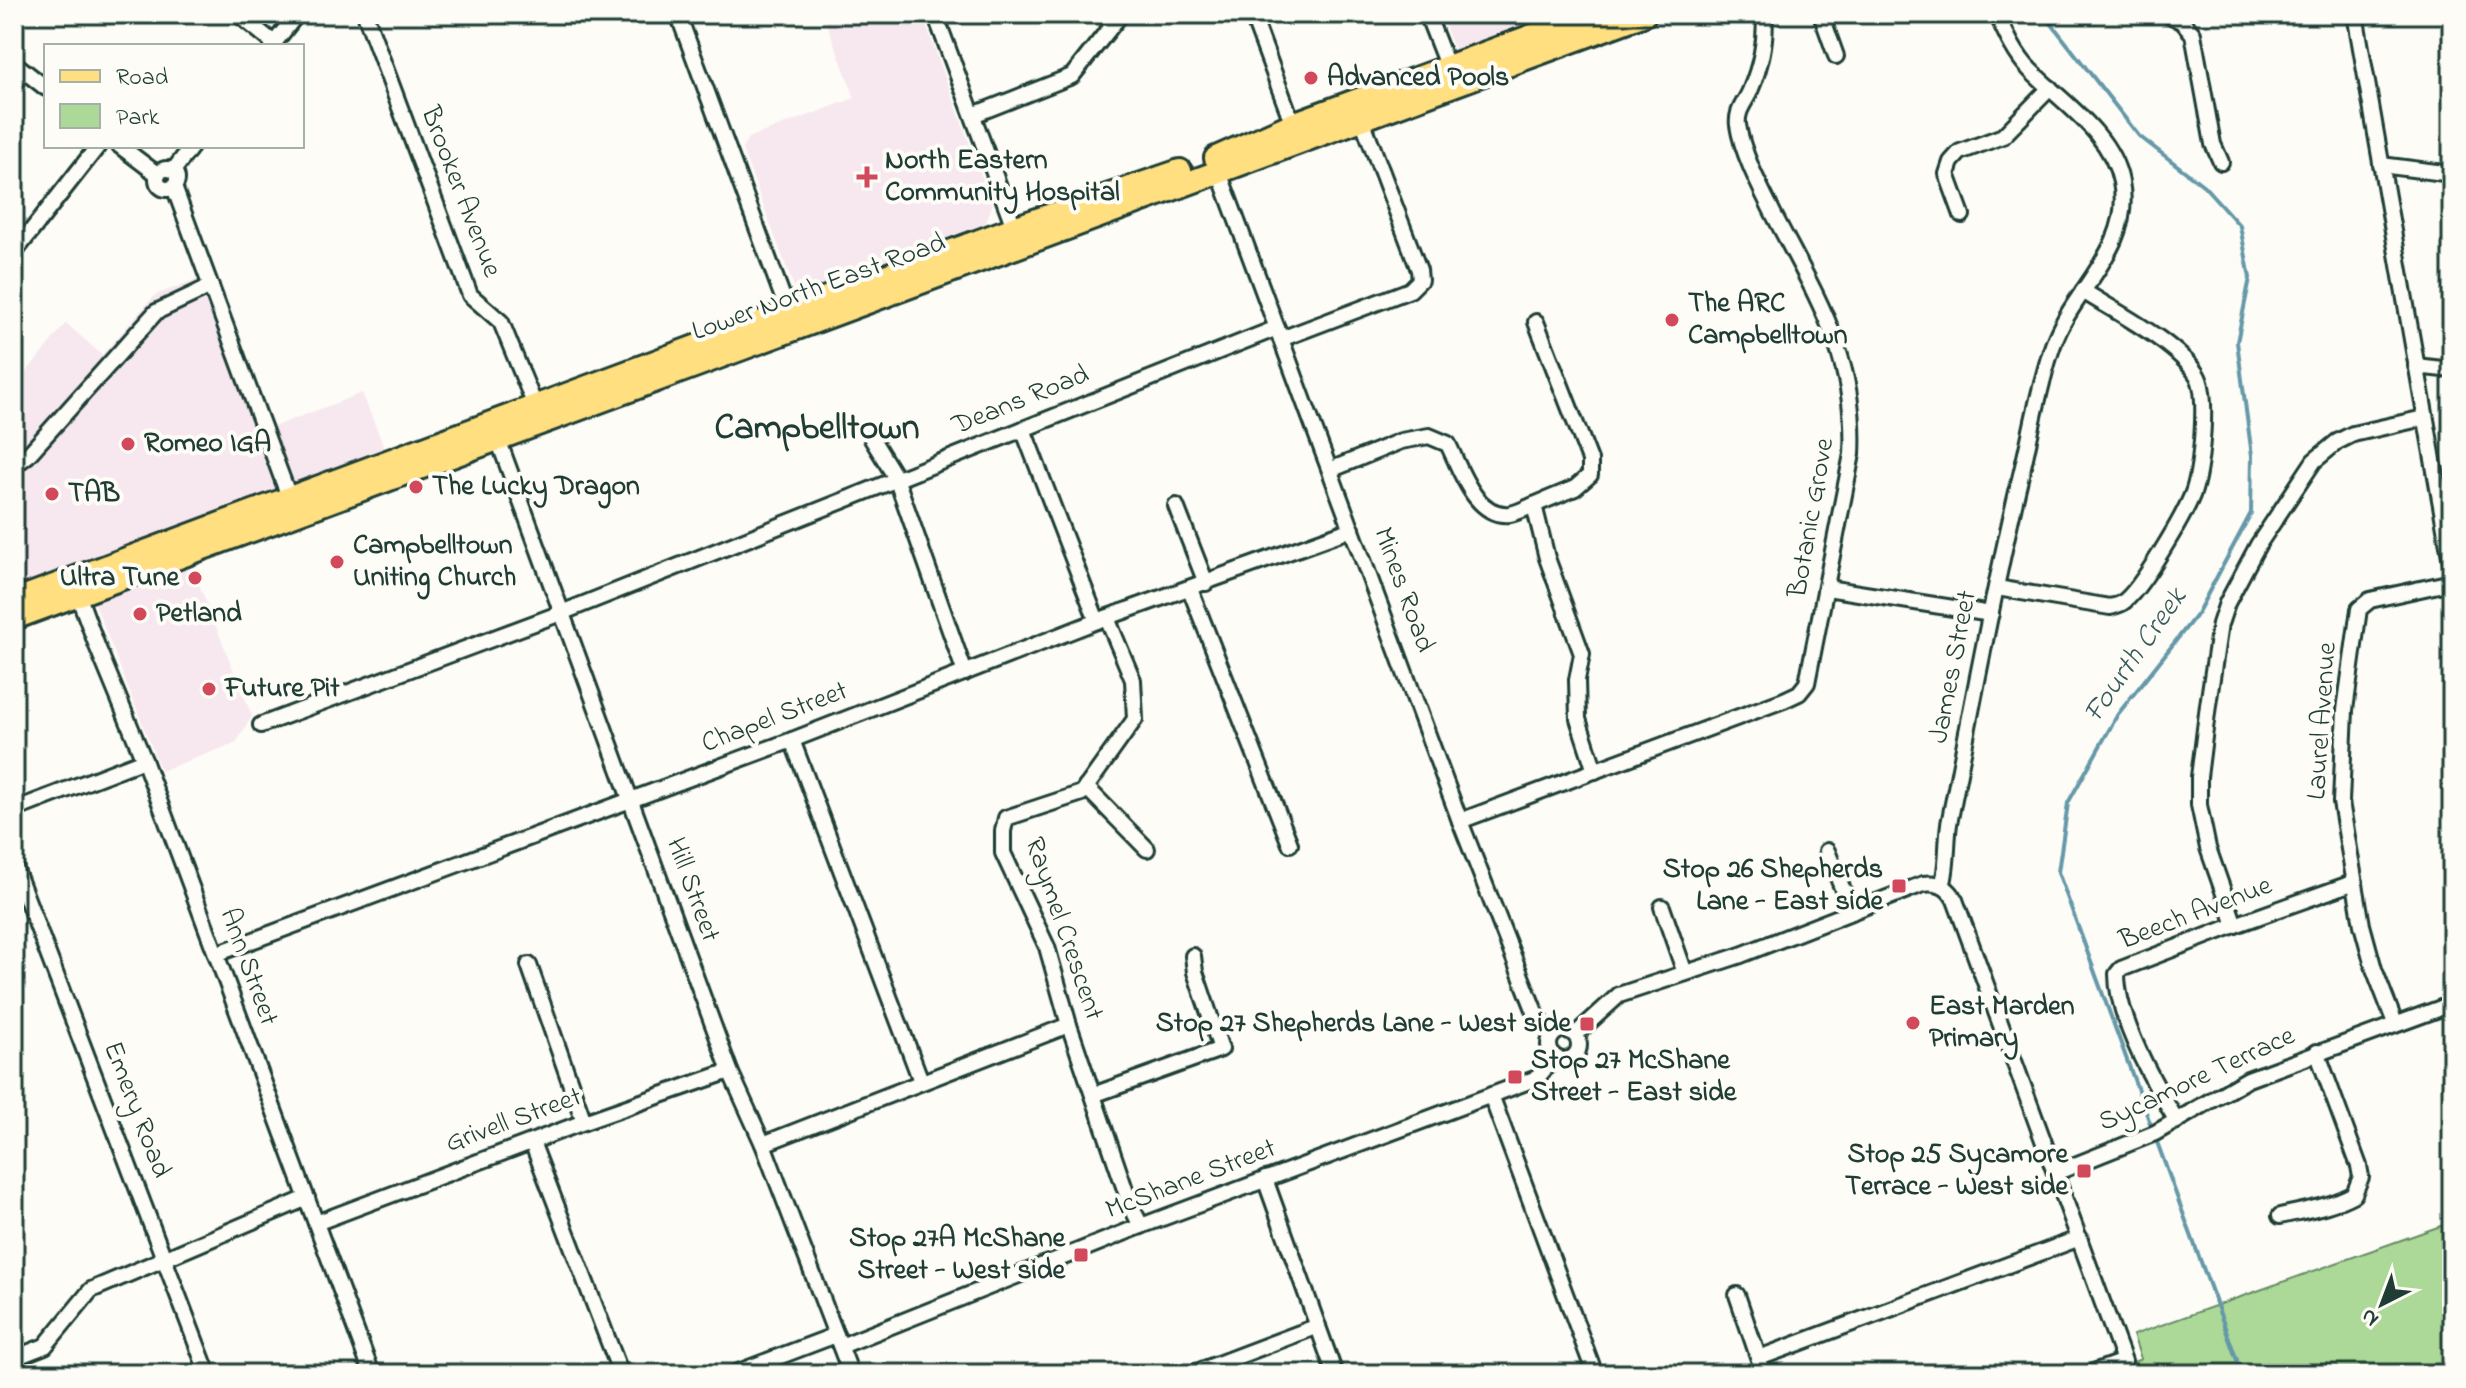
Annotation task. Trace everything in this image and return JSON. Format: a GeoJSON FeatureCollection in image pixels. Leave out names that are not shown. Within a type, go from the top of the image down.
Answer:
{"type":"FeatureCollection","features":[{"type":"Feature","properties":{"kind":"main road","name":"Lower North East Road"},"geometry":{"type":"LineString","coordinates":[[1296,132],[1361,117],[1592,14]]}},
{"type":"Feature","properties":{"kind":"main road","name":"Lower North East Road"},"geometry":{"type":"LineString","coordinates":[[14,618],[76,587],[539,413],[1216,166],[1296,132],[1450,75],[1645,14]]}},
{"type":"Feature","properties":{"kind":"main road","name":"Lower North East Road"},"geometry":{"type":"LineString","coordinates":[[14,601],[76,587]]}},
{"type":"Feature","properties":{"kind":"street"},"geometry":{"type":"LineString","coordinates":[[238,14],[273,44],[297,14]]}},
{"type":"Feature","properties":{"kind":"street","name":"Brooker Avenue"},"geometry":{"type":"LineString","coordinates":[[365,14],[470,295],[501,322],[539,413]]}},
{"type":"Feature","properties":{"kind":"street"},"geometry":{"type":"LineString","coordinates":[[678,14],[791,320]]}},
{"type":"Feature","properties":{"kind":"street"},"geometry":{"type":"LineString","coordinates":[[935,14],[1018,237]]}},
{"type":"Feature","properties":{"kind":"street"},"geometry":{"type":"LineString","coordinates":[[973,115],[1072,76],[1121,14]]}},
{"type":"Feature","properties":{"kind":"street"},"geometry":{"type":"LineString","coordinates":[[1252,14],[1296,132]]}},
{"type":"Feature","properties":{"kind":"street"},"geometry":{"type":"LineString","coordinates":[[1427,14],[1450,75]]}},
{"type":"Feature","properties":{"kind":"street","name":"Botanic Grove"},"geometry":{"type":"LineString","coordinates":[[1460,821],[1799,693],[1807,683],[1852,454],[1852,404],[1844,366],[1821,303],[1764,196],[1738,125],[1740,110],[1749,95],[1758,64],[1765,31],[1764,14]]}},
{"type":"Feature","properties":{"kind":"street"},"geometry":{"type":"LineString","coordinates":[[1821,14],[1836,56]]}},
{"type":"Feature","properties":{"kind":"street","name":"James Street"},"geometry":{"type":"LineString","coordinates":[[1942,886],[1947,872],[1944,860],[1949,824],[2002,552],[2052,347],[2119,231],[2123,200],[2113,155],[2029,70],[1997,14]]}},
{"type":"Feature","properties":{"kind":"street"},"geometry":{"type":"LineString","coordinates":[[2168,14],[2183,22],[2193,34],[2213,144],[2221,162]]}},
{"type":"Feature","properties":{"kind":"street"},"geometry":{"type":"LineString","coordinates":[[2355,14],[2452,568]]}},
{"type":"Feature","properties":{"kind":"street"},"geometry":{"type":"LineString","coordinates":[[14,63],[44,86]]}},
{"type":"Feature","properties":{"kind":"street"},"geometry":{"type":"LineString","coordinates":[[1962,215],[1947,174],[1951,162],[1960,152],[2003,136],[2050,88]]}},
{"type":"Feature","properties":{"kind":"street","name":"Deans Road"},"geometry":{"type":"LineString","coordinates":[[261,725],[561,613],[1023,429],[1279,333],[1410,290],[1420,280],[1419,270],[1361,117]]}},
{"type":"Feature","properties":{"kind":"street"},"geometry":{"type":"LineString","coordinates":[[14,253],[96,148]]}},
{"type":"Feature","properties":{"kind":"street"},"geometry":{"type":"LineString","coordinates":[[123,148],[157,174]]}},
{"type":"Feature","properties":{"kind":"street"},"geometry":{"type":"LineString","coordinates":[[173,171],[190,148]]}},
{"type":"Feature","properties":{"kind":"street"},"geometry":{"type":"LineString","coordinates":[[2381,165],[2452,174]]}},
{"type":"Feature","properties":{"kind":"street","name":"Mines Road"},"geometry":{"type":"LineString","coordinates":[[1216,166],[1460,821],[1537,1017],[1553,1034]]}},
{"type":"Feature","properties":{"kind":"street"},"geometry":{"type":"LineString","coordinates":[[173,171],[164,169],[157,174],[156,181],[162,188],[174,187]]}},
{"type":"Feature","properties":{"kind":"street"},"geometry":{"type":"LineString","coordinates":[[173,171],[177,180],[174,187],[292,506]]}},
{"type":"Feature","properties":{"kind":"street"},"geometry":{"type":"LineString","coordinates":[[14,462],[27,456],[156,312],[211,286]]}},
{"type":"Feature","properties":{"kind":"street"},"geometry":{"type":"LineString","coordinates":[[1997,588],[2110,607],[2121,604],[2137,586],[2178,525],[2194,489],[2202,408],[2202,385],[2196,374],[2171,348],[2083,291]]}},
{"type":"Feature","properties":{"kind":"street"},"geometry":{"type":"LineString","coordinates":[[1330,470],[1401,441],[1429,436],[1448,444],[1475,497],[1493,511],[1509,514],[1575,488],[1590,475],[1590,460],[1536,322]]}},
{"type":"Feature","properties":{"kind":"street"},"geometry":{"type":"LineString","coordinates":[[2416,366],[2452,370]]}},
{"type":"Feature","properties":{"kind":"street"},"geometry":{"type":"LineString","coordinates":[[2235,925],[2208,848],[2199,805],[2199,777],[2208,705],[2220,624],[2227,603],[2258,545],[2314,461],[2337,442],[2353,434],[2424,418]]}},
{"type":"Feature","properties":{"kind":"street","name":"Raymel Crescent"},"geometry":{"type":"LineString","coordinates":[[1023,429],[1102,620],[1133,680],[1135,719],[1082,793],[1006,818],[1003,853],[1047,947],[1069,1025],[1130,1204],[1141,1226]]}},
{"type":"Feature","properties":{"kind":"street","name":"Hill Street"},"geometry":{"type":"LineString","coordinates":[[494,430],[730,1071],[763,1144],[851,1374]]}},
{"type":"Feature","properties":{"kind":"street"},"geometry":{"type":"LineString","coordinates":[[872,439],[896,478],[965,673]]}},
{"type":"Feature","properties":{"kind":"street"},"geometry":{"type":"LineString","coordinates":[[1534,505],[1547,558],[1582,654],[1577,680],[1578,719],[1595,771]]}},
{"type":"Feature","properties":{"kind":"street"},"geometry":{"type":"LineString","coordinates":[[1176,506],[1206,583]]}},
{"type":"Feature","properties":{"kind":"street","name":"Chapel Street"},"geometry":{"type":"LineString","coordinates":[[216,954],[1352,529]]}},
{"type":"Feature","properties":{"kind":"street","name":"Laurel Avenue"},"geometry":{"type":"LineString","coordinates":[[2395,1023],[2374,969],[2362,925],[2341,802],[2345,710],[2359,609],[2370,600],[2452,582]]}},
{"type":"Feature","properties":{"kind":"street","name":"Ann Street"},"geometry":{"type":"LineString","coordinates":[[76,587],[144,760],[372,1374]]}},
{"type":"Feature","properties":{"kind":"street"},"geometry":{"type":"LineString","coordinates":[[1827,588],[1991,614]]}},
{"type":"Feature","properties":{"kind":"street"},"geometry":{"type":"LineString","coordinates":[[1190,589],[1290,844]]}},
{"type":"Feature","properties":{"kind":"street"},"geometry":{"type":"LineString","coordinates":[[792,740],[921,1081]]}},
{"type":"Feature","properties":{"kind":"street"},"geometry":{"type":"LineString","coordinates":[[14,810],[144,760]]}},
{"type":"Feature","properties":{"kind":"street"},"geometry":{"type":"LineString","coordinates":[[1086,787],[1147,849]]}},
{"type":"Feature","properties":{"kind":"street"},"geometry":{"type":"LineString","coordinates":[[1827,851],[1852,912]]}},
{"type":"Feature","properties":{"kind":"street","name":"Emery Road"},"geometry":{"type":"LineString","coordinates":[[14,865],[208,1374]]}},
{"type":"Feature","properties":{"kind":"street","name":"Beech Avenue"},"geometry":{"type":"LineString","coordinates":[[2177,1121],[2151,1079],[2125,1013],[2117,974],[2121,969],[2355,882]]}},
{"type":"Feature","properties":{"kind":"street"},"geometry":{"type":"LineString","coordinates":[[1575,1035],[1619,995],[1741,955],[1923,884],[1942,886],[1951,892],[1955,900],[2124,1361],[2088,1374]]}},
{"type":"Feature","properties":{"kind":"street"},"geometry":{"type":"LineString","coordinates":[[1662,907],[1685,973]]}},
{"type":"Feature","properties":{"kind":"street"},"geometry":{"type":"LineString","coordinates":[[1093,1095],[1221,1049],[1195,972],[1193,956]]}},
{"type":"Feature","properties":{"kind":"street"},"geometry":{"type":"LineString","coordinates":[[529,965],[584,1122]]}},
{"type":"Feature","properties":{"kind":"street","name":"Sycamore Terrace"},"geometry":{"type":"LineString","coordinates":[[2055,1173],[2151,1135],[2248,1079],[2452,1004]]}},
{"type":"Feature","properties":{"kind":"street"},"geometry":{"type":"LineString","coordinates":[[763,1144],[1069,1025]]}},
{"type":"Feature","properties":{"kind":"street"},"geometry":{"type":"LineString","coordinates":[[1562,1030],[1575,1035],[1578,1049],[1573,1057],[1564,1060],[1555,1057],[1549,1046],[1553,1034],[1562,1030]]}},
{"type":"Feature","properties":{"kind":"street"},"geometry":{"type":"LineString","coordinates":[[2280,1216],[2331,1206],[2346,1199],[2354,1194],[2361,1177],[2317,1052]]}},
{"type":"Feature","properties":{"kind":"street","name":"McShane Street"},"geometry":{"type":"LineString","coordinates":[[733,1374],[838,1340],[1537,1078],[1555,1057]]}},
{"type":"Feature","properties":{"kind":"street","name":"Grivell Street"},"geometry":{"type":"LineString","coordinates":[[316,1223],[584,1122],[730,1071]]}},
{"type":"Feature","properties":{"kind":"street"},"geometry":{"type":"LineString","coordinates":[[1491,1095],[1595,1374]]}},
{"type":"Feature","properties":{"kind":"street"},"geometry":{"type":"LineString","coordinates":[[532,1142],[621,1374]]}},
{"type":"Feature","properties":{"kind":"street"},"geometry":{"type":"LineString","coordinates":[[1265,1179],[1335,1374]]}},
{"type":"Feature","properties":{"kind":"street"},"geometry":{"type":"LineString","coordinates":[[14,1358],[45,1346],[91,1290],[307,1198]]}},
{"type":"Feature","properties":{"kind":"street"},"geometry":{"type":"LineString","coordinates":[[1759,1358],[2080,1238]]}},
{"type":"Feature","properties":{"kind":"street"},"geometry":{"type":"LineString","coordinates":[[1737,1295],[1764,1374]]}},
{"type":"Feature","properties":{"kind":"street"},"geometry":{"type":"LineString","coordinates":[[1191,1374],[1318,1326]]}},
{"type":"Feature","properties":{"kind":"shaded area","name":"North Eastern Community Hospital"},"geometry":{"type":"Polygon","coordinates":[[[823,14],[922,14],[992,205],[986,223],[797,295],[742,149],[748,138],[855,98],[823,14]]]}},
{"type":"Feature","properties":{"kind":"shaded area"},"geometry":{"type":"Polygon","coordinates":[[[1440,14],[1555,14],[1455,51],[1440,14]]]}},
{"type":"Feature","properties":{"kind":"shaded area"},"geometry":{"type":"Polygon","coordinates":[[[200,278],[257,433],[362,393],[386,452],[14,590],[14,388],[66,323],[102,355],[155,295],[200,278]]]}},
{"type":"Feature","properties":{"kind":"shaded area"},"geometry":{"type":"Polygon","coordinates":[[[190,562],[252,716],[236,743],[161,771],[93,599],[190,562]]]}},
{"type":"Feature","properties":{"kind":"green space"},"geometry":{"type":"Polygon","coordinates":[[[2452,1222],[2452,1374],[2103,1374],[2141,1359],[2133,1335],[2452,1222]]]}},
{"type":"Feature","properties":{"kind":"waterway","name":"Fourth Creek"},"geometry":{"type":"LineString","coordinates":[[2044,14],[2139,136],[2204,186],[2240,226],[2250,278],[2237,342],[2252,456],[2251,513],[2197,614],[2118,714],[2068,803],[2058,872],[2242,1374]]}},
{"type":"Feature","properties":{"kind":"place","name":"Advanced Pools"},"geometry":{"type":"Point","coordinates":[1311,78]}},
{"type":"Feature","properties":{"kind":"place","name":"North Eastern Community Hospital"},"geometry":{"type":"Point","coordinates":[867,177]}},
{"type":"Feature","properties":{"kind":"place","name":"The ARC Campbelltown"},"geometry":{"type":"Point","coordinates":[1672,320]}},
{"type":"Feature","properties":{"kind":"place","name":"Romeo IGA"},"geometry":{"type":"Point","coordinates":[128,444]}},
{"type":"Feature","properties":{"kind":"place","name":"The Lucky Dragon"},"geometry":{"type":"Point","coordinates":[416,487]}},
{"type":"Feature","properties":{"kind":"place","name":"TAB"},"geometry":{"type":"Point","coordinates":[52,494]}},
{"type":"Feature","properties":{"kind":"place","name":"Campbelltown Uniting Church"},"geometry":{"type":"Point","coordinates":[337,562]}},
{"type":"Feature","properties":{"kind":"place","name":"Ultra Tune"},"geometry":{"type":"Point","coordinates":[195,578]}},
{"type":"Feature","properties":{"kind":"place","name":"Petland"},"geometry":{"type":"Point","coordinates":[140,614]}},
{"type":"Feature","properties":{"kind":"place","name":"Future Pit"},"geometry":{"type":"Point","coordinates":[209,689]}},
{"type":"Feature","properties":{"kind":"place","name":"Stop 26 Shepherds Lane - East side"},"geometry":{"type":"Point","coordinates":[1899,886]}},
{"type":"Feature","properties":{"kind":"place","name":"East Marden Primary"},"geometry":{"type":"Point","coordinates":[1913,1023]}},
{"type":"Feature","properties":{"kind":"place","name":"Stop 27 Shepherds Lane - West side"},"geometry":{"type":"Point","coordinates":[1587,1024]}},
{"type":"Feature","properties":{"kind":"place","name":"Stop 27 McShane Street - East side"},"geometry":{"type":"Point","coordinates":[1515,1077]}},
{"type":"Feature","properties":{"kind":"place","name":"Stop 25 Sycamore Terrace - West side"},"geometry":{"type":"Point","coordinates":[2084,1171]}},
{"type":"Feature","properties":{"kind":"place","name":"Stop 27A McShane Street - West side"},"geometry":{"type":"Point","coordinates":[1081,1255]}},
{"type":"Feature","properties":{"kind":"district","name":"Campbelltown"},"geometry":{"type":"Point","coordinates":[817,429]}}]}
